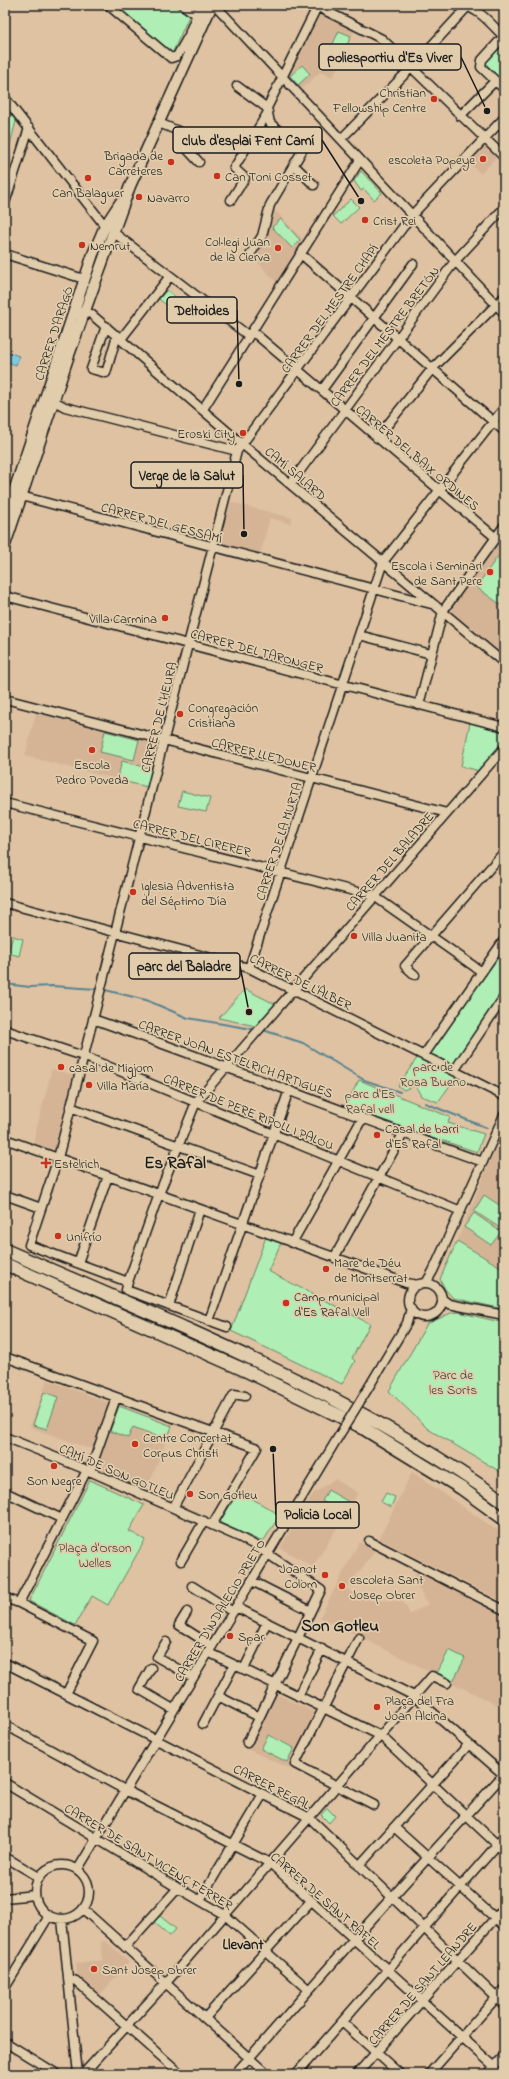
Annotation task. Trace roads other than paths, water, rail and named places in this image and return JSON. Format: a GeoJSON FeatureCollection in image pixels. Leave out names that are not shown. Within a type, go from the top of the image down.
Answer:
{"type":"FeatureCollection","features":[{"type":"Feature","properties":{"kind":"highway"},"geometry":{"type":"LineString","coordinates":[[5,1250],[296,1379],[381,1424],[504,1502]]}},
{"type":"Feature","properties":{"kind":"highway"},"geometry":{"type":"LineString","coordinates":[[5,1264],[249,1372],[352,1422],[436,1472],[503,1518]]}},
{"type":"Feature","properties":{"kind":"main road","name":"CARRER D'ARAGÓ"},"geometry":{"type":"LineString","coordinates":[[185,66],[191,32],[202,5]]}},
{"type":"Feature","properties":{"kind":"main road","name":"CARRER D'ARAGÓ"},"geometry":{"type":"LineString","coordinates":[[5,518],[84,279],[130,186],[212,5]]}},
{"type":"Feature","properties":{"kind":"main road","name":"CARRER D'ARAGÓ"},"geometry":{"type":"LineString","coordinates":[[5,545],[13,494],[54,400],[93,287],[109,229]]}},
{"type":"Feature","properties":{"kind":"main road"},"geometry":{"type":"LineString","coordinates":[[84,279],[93,287]]}},
{"type":"Feature","properties":{"kind":"main road"},"geometry":{"type":"LineString","coordinates":[[48,387],[54,400]]}},
{"type":"Feature","properties":{"kind":"street"},"geometry":{"type":"LineString","coordinates":[[108,5],[166,55],[173,58],[178,56],[191,32]]}},
{"type":"Feature","properties":{"kind":"street"},"geometry":{"type":"LineString","coordinates":[[183,5],[197,15]]}},
{"type":"Feature","properties":{"kind":"street"},"geometry":{"type":"LineString","coordinates":[[215,5],[504,313]]}},
{"type":"Feature","properties":{"kind":"street"},"geometry":{"type":"LineString","coordinates":[[341,139],[411,68],[466,5],[480,13],[504,36],[481,63],[481,67],[504,89]]}},
{"type":"Feature","properties":{"kind":"street"},"geometry":{"type":"LineString","coordinates":[[231,200],[245,178],[234,168],[267,110],[316,6],[382,39],[504,157]]}},
{"type":"Feature","properties":{"kind":"street"},"geometry":{"type":"LineString","coordinates":[[460,116],[495,81]]}},
{"type":"Feature","properties":{"kind":"street"},"geometry":{"type":"LineString","coordinates":[[238,86],[267,110],[270,123],[302,151],[270,205],[262,236],[251,253]]}},
{"type":"Feature","properties":{"kind":"street","name":"CARRER DEL BAIX ORDINES"},"geometry":{"type":"LineString","coordinates":[[5,98],[109,229],[170,276],[299,370],[344,410],[496,538]]}},
{"type":"Feature","properties":{"kind":"street","name":"CARRER DEL MESTRE CHAPÍ"},"geometry":{"type":"LineString","coordinates":[[237,451],[299,370],[412,215],[504,118]]}},
{"type":"Feature","properties":{"kind":"street"},"geometry":{"type":"LineString","coordinates":[[159,123],[188,136],[184,146],[199,162]]}},
{"type":"Feature","properties":{"kind":"street"},"geometry":{"type":"LineString","coordinates":[[5,203],[29,128]]}},
{"type":"Feature","properties":{"kind":"street"},"geometry":{"type":"LineString","coordinates":[[203,409],[360,160]]}},
{"type":"Feature","properties":{"kind":"street"},"geometry":{"type":"LineString","coordinates":[[294,165],[314,185]]}},
{"type":"Feature","properties":{"kind":"street","name":"CARRER DEL MESTRE BRETÓN"},"geometry":{"type":"LineString","coordinates":[[291,483],[455,261],[504,208]]}},
{"type":"Feature","properties":{"kind":"street"},"geometry":{"type":"LineString","coordinates":[[5,254],[84,279]]}},
{"type":"Feature","properties":{"kind":"street"},"geometry":{"type":"LineString","coordinates":[[301,254],[504,431]]}},
{"type":"Feature","properties":{"kind":"street"},"geometry":{"type":"LineString","coordinates":[[322,390],[413,264]]}},
{"type":"Feature","properties":{"kind":"street"},"geometry":{"type":"LineString","coordinates":[[106,326],[91,369],[106,373],[119,337],[170,276]]}},
{"type":"Feature","properties":{"kind":"street"},"geometry":{"type":"LineString","coordinates":[[377,438],[432,369],[504,297]]}},
{"type":"Feature","properties":{"kind":"street"},"geometry":{"type":"LineString","coordinates":[[72,316],[85,311]]}},
{"type":"Feature","properties":{"kind":"street","name":"CAMÍ SALARD"},"geometry":{"type":"LineString","coordinates":[[85,311],[106,326],[242,444],[291,483],[504,663]]}},
{"type":"Feature","properties":{"kind":"street"},"geometry":{"type":"LineString","coordinates":[[54,400],[65,407],[237,451]]}},
{"type":"Feature","properties":{"kind":"street"},"geometry":{"type":"LineString","coordinates":[[383,562],[504,408]]}},
{"type":"Feature","properties":{"kind":"street","name":"CARRER DE L'HEURA"},"geometry":{"type":"LineString","coordinates":[[78,1263],[29,1245],[58,1158],[214,548],[237,451]]}},
{"type":"Feature","properties":{"kind":"street","name":"CARRER DEL GESSAMÍ"},"geometry":{"type":"LineString","coordinates":[[13,494],[374,590],[436,605]]}},
{"type":"Feature","properties":{"kind":"street"},"geometry":{"type":"LineString","coordinates":[[418,705],[444,611],[504,526]]}},
{"type":"Feature","properties":{"kind":"street","name":"CARRER DE LA MURTA"},"geometry":{"type":"LineString","coordinates":[[249,968],[383,562]]}},
{"type":"Feature","properties":{"kind":"street","name":"CARRER DEL TARONGER"},"geometry":{"type":"LineString","coordinates":[[5,596],[504,727]]}},
{"type":"Feature","properties":{"kind":"street"},"geometry":{"type":"LineString","coordinates":[[359,635],[431,654]]}},
{"type":"Feature","properties":{"kind":"street","name":"CARRER LLEDONER"},"geometry":{"type":"LineString","coordinates":[[5,699],[447,814]]}},
{"type":"Feature","properties":{"kind":"street","name":"CARRER DEL BALADRE"},"geometry":{"type":"LineString","coordinates":[[293,990],[504,748]]}},
{"type":"Feature","properties":{"kind":"street","name":"CARRER DEL CIRERER"},"geometry":{"type":"LineString","coordinates":[[5,804],[281,871],[374,896],[431,934],[482,972]]}},
{"type":"Feature","properties":{"kind":"street"},"geometry":{"type":"LineString","coordinates":[[415,975],[405,966],[431,934],[501,863],[504,852]]}},
{"type":"Feature","properties":{"kind":"street","name":"CARRER DE L'ÀLBER"},"geometry":{"type":"LineString","coordinates":[[5,903],[249,968],[504,1096]]}},
{"type":"Feature","properties":{"kind":"street"},"geometry":{"type":"LineString","coordinates":[[424,1055],[504,940]]}},
{"type":"Feature","properties":{"kind":"street"},"geometry":{"type":"LineString","coordinates":[[227,1327],[126,1290],[159,1194],[177,1146],[196,1102],[293,990]]}},
{"type":"Feature","properties":{"kind":"street"},"geometry":{"type":"LineString","coordinates":[[454,1071],[504,997]]}},
{"type":"Feature","properties":{"kind":"street","name":"CARRER JOAN ESTELRICH ARTIGUES"},"geometry":{"type":"LineString","coordinates":[[93,1019],[226,1066],[362,1119],[483,1162]]}},
{"type":"Feature","properties":{"kind":"street","name":"CARRER DE PERE RIPOLL I PALOU"},"geometry":{"type":"LineString","coordinates":[[5,1030],[83,1056],[461,1211]]}},
{"type":"Feature","properties":{"kind":"street"},"geometry":{"type":"LineString","coordinates":[[209,1321],[244,1224],[289,1090]]}},
{"type":"Feature","properties":{"kind":"street"},"geometry":{"type":"LineString","coordinates":[[70,1107],[260,1175]]}},
{"type":"Feature","properties":{"kind":"street"},"geometry":{"type":"LineString","coordinates":[[422,1316],[411,1308],[408,1300],[410,1294],[427,1282],[504,1115]]}},
{"type":"Feature","properties":{"kind":"street"},"geometry":{"type":"LineString","coordinates":[[292,1243],[362,1119]]}},
{"type":"Feature","properties":{"kind":"street"},"geometry":{"type":"LineString","coordinates":[[334,1258],[403,1134]]}},
{"type":"Feature","properties":{"kind":"street"},"geometry":{"type":"LineString","coordinates":[[5,1139],[406,1283],[427,1282],[437,1289],[442,1299],[449,1304],[504,1315]]}},
{"type":"Feature","properties":{"kind":"street"},"geometry":{"type":"LineString","coordinates":[[108,1176],[78,1263],[128,1282]]}},
{"type":"Feature","properties":{"kind":"street"},"geometry":{"type":"LineString","coordinates":[[5,1195],[41,1208]]}},
{"type":"Feature","properties":{"kind":"street"},"geometry":{"type":"LineString","coordinates":[[169,1306],[200,1209]]}},
{"type":"Feature","properties":{"kind":"street"},"geometry":{"type":"LineString","coordinates":[[406,1283],[410,1294]]}},
{"type":"Feature","properties":{"kind":"street"},"geometry":{"type":"LineString","coordinates":[[440,1308],[442,1299]]}},
{"type":"Feature","properties":{"kind":"street"},"geometry":{"type":"LineString","coordinates":[[407,1323],[422,1316],[433,1315],[440,1308],[449,1304]]}},
{"type":"Feature","properties":{"kind":"street","name":"CARRER D'INDALECIO PRIETO"},"geometry":{"type":"LineString","coordinates":[[78,1869],[173,1709],[252,1581],[407,1323],[411,1308]]}},
{"type":"Feature","properties":{"kind":"street"},"geometry":{"type":"LineString","coordinates":[[5,1357],[257,1448],[212,1525]]}},
{"type":"Feature","properties":{"kind":"street"},"geometry":{"type":"LineString","coordinates":[[173,1508],[212,1432],[234,1394],[245,1396]]}},
{"type":"Feature","properties":{"kind":"street"},"geometry":{"type":"LineString","coordinates":[[19,1603],[88,1470],[116,1398]]}},
{"type":"Feature","properties":{"kind":"street","name":"CAMÍ DE SON GOTLEU"},"geometry":{"type":"LineString","coordinates":[[5,1437],[88,1470],[204,1521],[256,1546],[321,1590],[311,1611]]}},
{"type":"Feature","properties":{"kind":"street"},"geometry":{"type":"LineString","coordinates":[[5,1492],[62,1519]]}},
{"type":"Feature","properties":{"kind":"street"},"geometry":{"type":"LineString","coordinates":[[181,1561],[204,1521]]}},
{"type":"Feature","properties":{"kind":"street"},"geometry":{"type":"LineString","coordinates":[[369,1542],[504,1610]]}},
{"type":"Feature","properties":{"kind":"street"},"geometry":{"type":"LineString","coordinates":[[246,1743],[311,1611],[252,1581]]}},
{"type":"Feature","properties":{"kind":"street"},"geometry":{"type":"LineString","coordinates":[[192,1586],[234,1610],[267,1622],[414,1696],[504,1774],[235,2074]]}},
{"type":"Feature","properties":{"kind":"street"},"geometry":{"type":"LineString","coordinates":[[5,1598],[19,1603],[93,1641],[66,1694]]}},
{"type":"Feature","properties":{"kind":"street"},"geometry":{"type":"LineString","coordinates":[[187,1612],[179,1625],[234,1665],[381,1736],[504,1851]]}},
{"type":"Feature","properties":{"kind":"street"},"geometry":{"type":"LineString","coordinates":[[244,1669],[267,1622]]}},
{"type":"Feature","properties":{"kind":"street"},"geometry":{"type":"LineString","coordinates":[[359,1638],[295,1764],[374,1805]]}},
{"type":"Feature","properties":{"kind":"street"},"geometry":{"type":"LineString","coordinates":[[166,1642],[158,1657],[192,1678]]}},
{"type":"Feature","properties":{"kind":"street"},"geometry":{"type":"LineString","coordinates":[[298,1696],[322,1649]]}},
{"type":"Feature","properties":{"kind":"street","name":"CARRER REGAL"},"geometry":{"type":"LineString","coordinates":[[5,1663],[310,1818],[504,2005]]}},
{"type":"Feature","properties":{"kind":"street"},"geometry":{"type":"LineString","coordinates":[[204,1724],[234,1665]]}},
{"type":"Feature","properties":{"kind":"street"},"geometry":{"type":"LineString","coordinates":[[151,1668],[139,1690],[173,1709]]}},
{"type":"Feature","properties":{"kind":"street"},"geometry":{"type":"LineString","coordinates":[[83,2074],[166,1983],[432,1676],[447,1683]]}},
{"type":"Feature","properties":{"kind":"street"},"geometry":{"type":"LineString","coordinates":[[218,1696],[259,1717]]}},
{"type":"Feature","properties":{"kind":"street","name":"CARRER DE SANT RAFEL"},"geometry":{"type":"LineString","coordinates":[[5,1725],[125,1790],[270,1863],[497,2070]]}},
{"type":"Feature","properties":{"kind":"street"},"geometry":{"type":"LineString","coordinates":[[359,1866],[469,1744]]}},
{"type":"Feature","properties":{"kind":"street","name":"CARRER DE SANT VICENÇ FERRER"},"geometry":{"type":"LineString","coordinates":[[5,1783],[225,1915],[309,1990]]}},
{"type":"Feature","properties":{"kind":"street"},"geometry":{"type":"LineString","coordinates":[[200,1900],[263,1794]]}},
{"type":"Feature","properties":{"kind":"street"},"geometry":{"type":"LineString","coordinates":[[394,1827],[504,1926]]}},
{"type":"Feature","properties":{"kind":"street"},"geometry":{"type":"LineString","coordinates":[[296,2074],[504,1837]]}},
{"type":"Feature","properties":{"kind":"street"},"geometry":{"type":"LineString","coordinates":[[5,1857],[39,1877]]}},
{"type":"Feature","properties":{"kind":"street"},"geometry":{"type":"LineString","coordinates":[[61,1864],[78,1869],[84,1875],[89,1888],[88,1902],[84,1910],[70,1918],[62,1920],[48,1916],[37,1903],[35,1895],[39,1877],[45,1871],[61,1864]]}},
{"type":"Feature","properties":{"kind":"street"},"geometry":{"type":"LineString","coordinates":[[125,1947],[178,1888]]}},
{"type":"Feature","properties":{"kind":"street"},"geometry":{"type":"LineString","coordinates":[[6,1899],[35,1895]]}},
{"type":"Feature","properties":{"kind":"street"},"geometry":{"type":"LineString","coordinates":[[205,2018],[311,1901]]}},
{"type":"Feature","properties":{"kind":"street","name":"CARRER DE SANT LEANDRE"},"geometry":{"type":"LineString","coordinates":[[357,2074],[504,1908]]}},
{"type":"Feature","properties":{"kind":"street"},"geometry":{"type":"LineString","coordinates":[[84,1910],[267,2074]]}},
{"type":"Feature","properties":{"kind":"street"},"geometry":{"type":"LineString","coordinates":[[5,1988],[48,1916]]}},
{"type":"Feature","properties":{"kind":"street"},"geometry":{"type":"LineString","coordinates":[[62,1920],[78,2074]]}},
{"type":"Feature","properties":{"kind":"street"},"geometry":{"type":"LineString","coordinates":[[68,1978],[76,1982],[127,2026],[171,2071],[181,2074]]}},
{"type":"Feature","properties":{"kind":"street"},"geometry":{"type":"LineString","coordinates":[[429,2074],[504,1989]]}},
{"type":"Feature","properties":{"kind":"street"},"geometry":{"type":"LineString","coordinates":[[342,2022],[400,2074]]}},
{"type":"Feature","properties":{"kind":"street"},"geometry":{"type":"LineString","coordinates":[[5,2042],[57,2074]]}},
{"type":"Feature","properties":{"kind":"street"},"geometry":{"type":"LineString","coordinates":[[488,2074],[497,2070],[504,2056]]}},
{"type":"Feature","properties":{"kind":"water"},"geometry":{"type":"Polygon","coordinates":[[[5,351],[19,356],[16,365],[5,361],[5,351]]]}},
{"type":"Feature","properties":{"kind":"waterway"},"geometry":{"type":"LineString","coordinates":[[5,984],[30,987],[52,986],[96,989]]}},
{"type":"Feature","properties":{"kind":"waterway"},"geometry":{"type":"LineString","coordinates":[[105,990],[146,1000],[188,1018],[252,1029]]}},
{"type":"Feature","properties":{"kind":"waterway"},"geometry":{"type":"LineString","coordinates":[[263,1030],[303,1043],[364,1080],[400,1092]]}},
{"type":"Feature","properties":{"kind":"waterway"},"geometry":{"type":"LineString","coordinates":[[425,1103],[487,1128]]}},
{"type":"Feature","properties":{"kind":"place","name":"Christian Fellowship Centre"},"geometry":{"type":"Point","coordinates":[434,99]}},
{"type":"Feature","properties":{"kind":"place","name":"poliesportiu d'Es Viver"},"geometry":{"type":"Point","coordinates":[487,111]}},
{"type":"Feature","properties":{"kind":"place","name":"escoleta Popeye"},"geometry":{"type":"Point","coordinates":[483,159]}},
{"type":"Feature","properties":{"kind":"place","name":"Brigada de Carreteres"},"geometry":{"type":"Point","coordinates":[171,162]}},
{"type":"Feature","properties":{"kind":"place","name":"Can Toni Cosset"},"geometry":{"type":"Point","coordinates":[217,176]}},
{"type":"Feature","properties":{"kind":"place","name":"Can Balaguer"},"geometry":{"type":"Point","coordinates":[88,178]}},
{"type":"Feature","properties":{"kind":"place","name":"Navarro"},"geometry":{"type":"Point","coordinates":[139,197]}},
{"type":"Feature","properties":{"kind":"place","name":"club d'esplai Fent Camí"},"geometry":{"type":"Point","coordinates":[361,201]}},
{"type":"Feature","properties":{"kind":"place","name":"Crist Rei"},"geometry":{"type":"Point","coordinates":[365,220]}},
{"type":"Feature","properties":{"kind":"place","name":"Nemrut"},"geometry":{"type":"Point","coordinates":[82,245]}},
{"type":"Feature","properties":{"kind":"place","name":"Col·legi Juan de la Cierva"},"geometry":{"type":"Point","coordinates":[278,248]}},
{"type":"Feature","properties":{"kind":"place","name":"Deltoides"},"geometry":{"type":"Point","coordinates":[239,384]}},
{"type":"Feature","properties":{"kind":"place","name":"Eroski City"},"geometry":{"type":"Point","coordinates":[243,433]}},
{"type":"Feature","properties":{"kind":"place","name":"Verge de la Salut"},"geometry":{"type":"Point","coordinates":[244,534]}},
{"type":"Feature","properties":{"kind":"place","name":"Escola i Seminari de Sant Pere"},"geometry":{"type":"Point","coordinates":[490,572]}},
{"type":"Feature","properties":{"kind":"place","name":"Villa Carmina"},"geometry":{"type":"Point","coordinates":[165,618]}},
{"type":"Feature","properties":{"kind":"place","name":"Congregación Cristiana"},"geometry":{"type":"Point","coordinates":[180,714]}},
{"type":"Feature","properties":{"kind":"place","name":"Escola Pedro Poveda"},"geometry":{"type":"Point","coordinates":[92,750]}},
{"type":"Feature","properties":{"kind":"place","name":"Iglesia Adventista del Séptimo Día"},"geometry":{"type":"Point","coordinates":[133,892]}},
{"type":"Feature","properties":{"kind":"place","name":"Villa Juanita"},"geometry":{"type":"Point","coordinates":[354,936]}},
{"type":"Feature","properties":{"kind":"place","name":"parc del Baladre"},"geometry":{"type":"Point","coordinates":[249,1012]}},
{"type":"Feature","properties":{"kind":"place","name":"casal de Migjorn"},"geometry":{"type":"Point","coordinates":[61,1067]}},
{"type":"Feature","properties":{"kind":"place","name":"Villa María"},"geometry":{"type":"Point","coordinates":[89,1085]}},
{"type":"Feature","properties":{"kind":"place","name":"Casal de barri d'Es Rafal"},"geometry":{"type":"Point","coordinates":[377,1135]}},
{"type":"Feature","properties":{"kind":"place","name":"Estelrich"},"geometry":{"type":"Point","coordinates":[46,1163]}},
{"type":"Feature","properties":{"kind":"place","name":"Unifrío"},"geometry":{"type":"Point","coordinates":[58,1236]}},
{"type":"Feature","properties":{"kind":"place","name":"Mare de Déu de Montserrat"},"geometry":{"type":"Point","coordinates":[326,1269]}},
{"type":"Feature","properties":{"kind":"place","name":"Camp municipal d'Es Rafal Vell"},"geometry":{"type":"Point","coordinates":[286,1303]}},
{"type":"Feature","properties":{"kind":"place","name":"Centre Concertat Corpus Christi"},"geometry":{"type":"Point","coordinates":[135,1444]}},
{"type":"Feature","properties":{"kind":"place","name":"Policia Local"},"geometry":{"type":"Point","coordinates":[273,1449]}},
{"type":"Feature","properties":{"kind":"place","name":"Son Negre"},"geometry":{"type":"Point","coordinates":[54,1466]}},
{"type":"Feature","properties":{"kind":"place","name":"Son Gotleu"},"geometry":{"type":"Point","coordinates":[190,1494]}},
{"type":"Feature","properties":{"kind":"place","name":"Joanot Colom"},"geometry":{"type":"Point","coordinates":[325,1575]}},
{"type":"Feature","properties":{"kind":"place","name":"escoleta Sant Josep Obrer"},"geometry":{"type":"Point","coordinates":[342,1586]}},
{"type":"Feature","properties":{"kind":"place","name":"Spar"},"geometry":{"type":"Point","coordinates":[230,1636]}},
{"type":"Feature","properties":{"kind":"place","name":"Plaça del Fra Joan Alcina"},"geometry":{"type":"Point","coordinates":[377,1707]}},
{"type":"Feature","properties":{"kind":"place","name":"Sant Josep Obrer"},"geometry":{"type":"Point","coordinates":[94,1969]}},
{"type":"Feature","properties":{"kind":"district","name":"Es Rafal"},"geometry":{"type":"Point","coordinates":[175,1162]}},
{"type":"Feature","properties":{"kind":"district","name":"Son Gotleu"},"geometry":{"type":"Point","coordinates":[340,1625]}},
{"type":"Feature","properties":{"kind":"district","name":"Llevant"},"geometry":{"type":"Point","coordinates":[243,1944]}},
{"type":"Feature","properties":{"kind":"park label","name":"parc de Rosa Bueno"},"geometry":{"type":"Point","coordinates":[433,1074]}},
{"type":"Feature","properties":{"kind":"park label","name":"parc d'Es Rafal vell"},"geometry":{"type":"Point","coordinates":[370,1100]}},
{"type":"Feature","properties":{"kind":"park label","name":"Parc de les Sorts"},"geometry":{"type":"Point","coordinates":[453,1382]}},
{"type":"Feature","properties":{"kind":"park label","name":"Plaça d'Orson Welles"},"geometry":{"type":"Point","coordinates":[95,1554]}}]}
